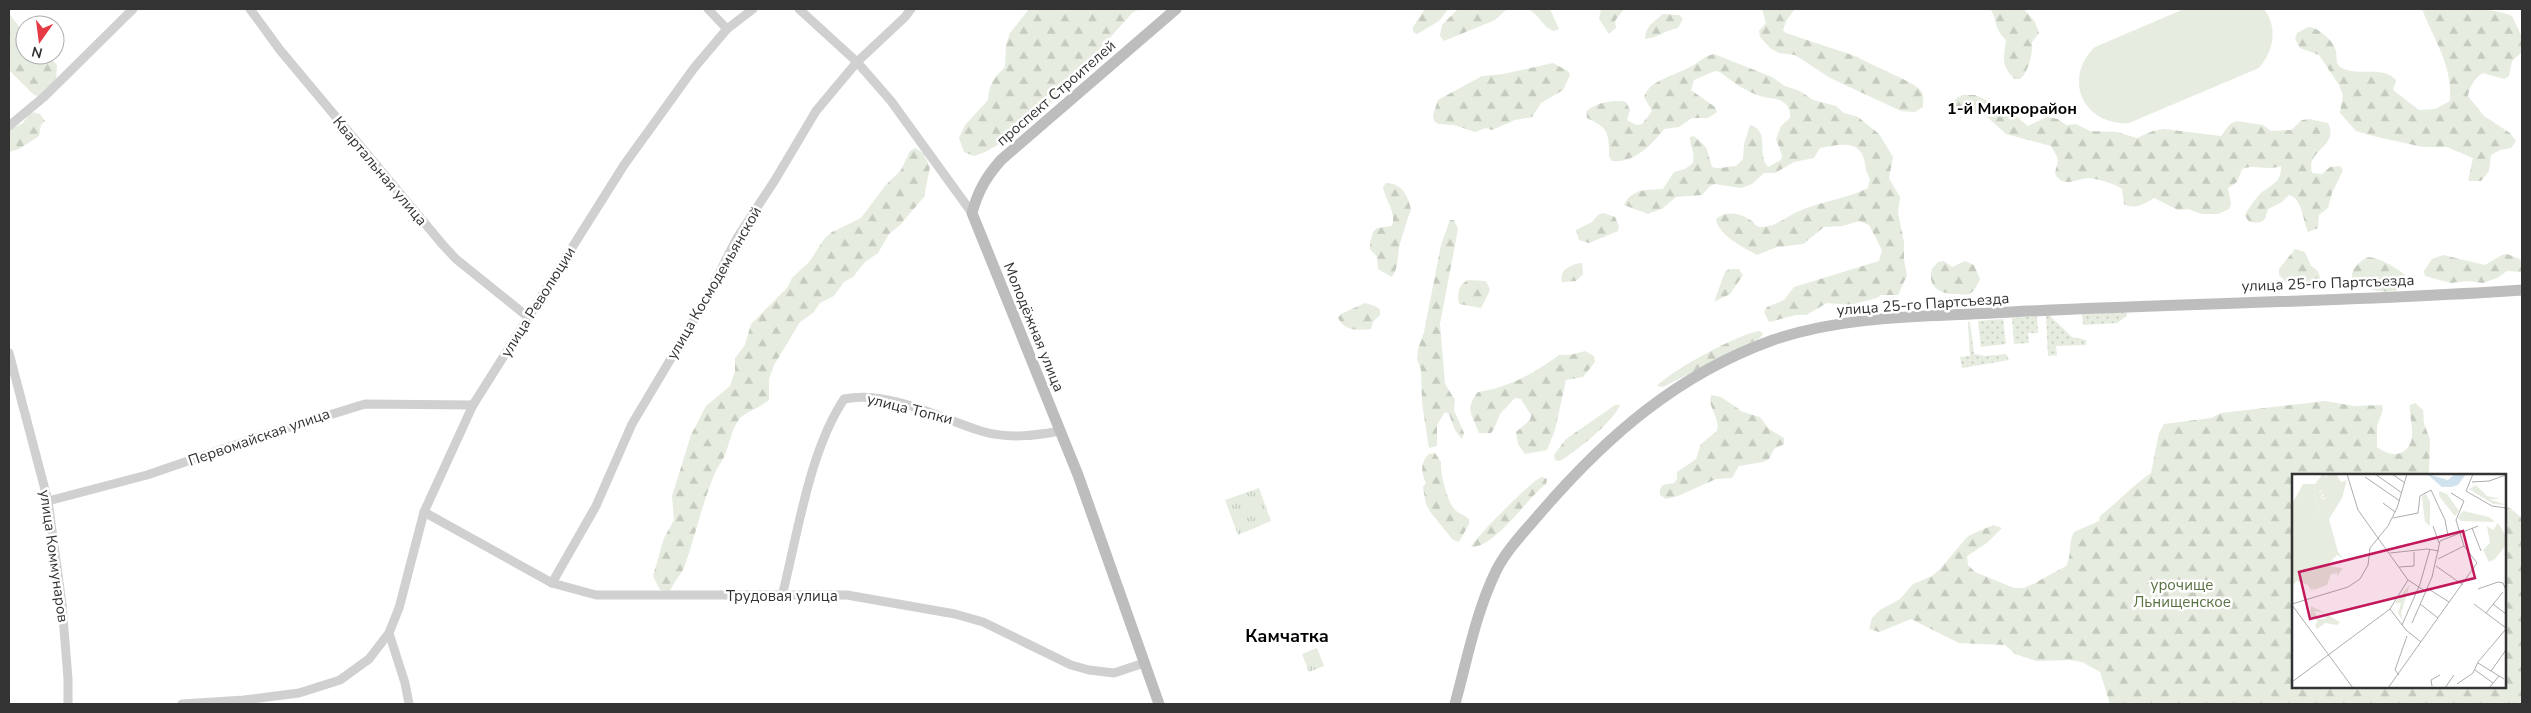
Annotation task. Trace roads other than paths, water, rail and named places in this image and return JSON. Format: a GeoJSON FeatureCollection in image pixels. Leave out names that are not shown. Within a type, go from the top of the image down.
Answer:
{"type":"FeatureCollection","features":[{"type":"Feature","properties":{"kind":"street"},"geometry":{"type":"LineString","coordinates":[[9,126],[45,96],[133,9]]}},
{"type":"Feature","properties":{"kind":"street","name":"Квартальная улица"},"geometry":{"type":"LineString","coordinates":[[250,9],[280,50],[443,245],[456,258],[528,317]]}},
{"type":"Feature","properties":{"kind":"street"},"geometry":{"type":"LineString","coordinates":[[708,9],[726,29]]}},
{"type":"Feature","properties":{"kind":"street","name":"улица Революции"},"geometry":{"type":"LineString","coordinates":[[182,704],[244,702],[299,693],[340,680],[369,659],[388,633],[399,608],[424,512],[473,405],[624,165],[694,68],[726,29],[753,9]]}},
{"type":"Feature","properties":{"kind":"street","name":"Молодёжная улица"},"geometry":{"type":"LineString","coordinates":[[799,9],[857,62],[891,101],[972,213],[1060,431],[1159,704]]}},
{"type":"Feature","properties":{"kind":"street","name":"улица Космодемьянской"},"geometry":{"type":"LineString","coordinates":[[552,583],[596,506],[632,424],[704,303],[737,238],[816,112],[857,62],[905,17],[911,9]]}},
{"type":"Feature","properties":{"kind":"street","name":"проспект Строителей"},"geometry":{"type":"LineString","coordinates":[[972,213],[986,176],[1001,160],[1176,9]]}},
{"type":"Feature","properties":{"kind":"street","name":"улица 25-го Партсъезда"},"geometry":{"type":"LineString","coordinates":[[1455,704],[1484,602],[1496,570],[1509,551],[1564,486],[1615,434],[1667,394],[1700,374],[1772,340],[1817,328],[1865,320],[2132,306],[2522,290]]}},
{"type":"Feature","properties":{"kind":"street","name":"улица Коммунаров"},"geometry":{"type":"LineString","coordinates":[[9,353],[48,501],[62,604],[68,704]]}},
{"type":"Feature","properties":{"kind":"street","name":"улица Топки"},"geometry":{"type":"LineString","coordinates":[[782,596],[820,444],[832,418],[844,399],[857,396],[894,403],[943,415],[981,431],[1006,436],[1030,436],[1060,431]]}},
{"type":"Feature","properties":{"kind":"street","name":"Первомайская улица"},"geometry":{"type":"LineString","coordinates":[[48,501],[147,475],[267,434],[365,404],[473,405]]}},
{"type":"Feature","properties":{"kind":"street","name":"Трудовая улица"},"geometry":{"type":"LineString","coordinates":[[424,512],[552,583],[596,595],[847,595],[955,614],[983,622],[1071,665],[1089,670],[1114,673],[1144,663]]}},
{"type":"Feature","properties":{"kind":"street"},"geometry":{"type":"LineString","coordinates":[[388,633],[405,683],[408,704]]}},
{"type":"Feature","properties":{"kind":"district","name":"1-й Микрорайон"},"geometry":{"type":"Point","coordinates":[2012,108]}},
{"type":"Feature","properties":{"kind":"district","name":"Камчатка"},"geometry":{"type":"Point","coordinates":[1287,636]}},
{"type":"Feature","properties":{"kind":"park label","name":"урочище Льнищенское"},"geometry":{"type":"Point","coordinates":[2182,594]}}]}
